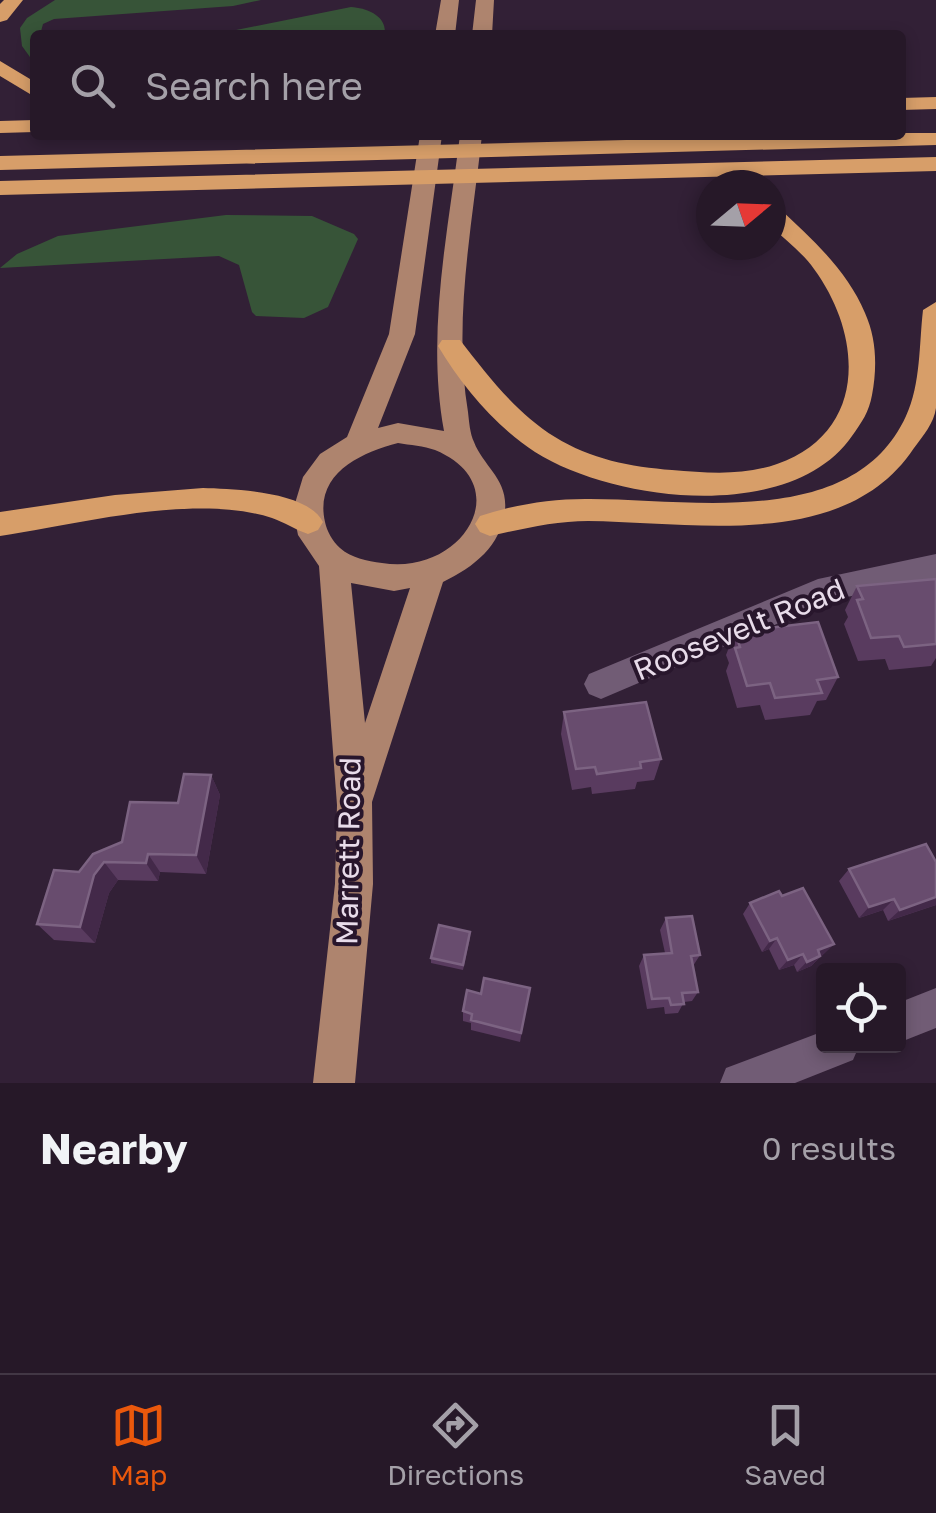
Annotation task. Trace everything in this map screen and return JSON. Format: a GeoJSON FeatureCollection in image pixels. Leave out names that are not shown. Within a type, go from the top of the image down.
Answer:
{"type":"FeatureCollection","features":[{"type":"Feature","properties":{"kind":"highway"},"geometry":{"type":"LineString","coordinates":[[0,16],[14,0]]}},
{"type":"Feature","properties":{"kind":"highway"},"geometry":{"type":"LineString","coordinates":[[0,67],[30,88]]}},
{"type":"Feature","properties":{"kind":"highway"},"geometry":{"type":"LineString","coordinates":[[906,104],[936,104]]}},
{"type":"Feature","properties":{"kind":"highway"},"geometry":{"type":"LineString","coordinates":[[0,127],[30,126]]}},
{"type":"Feature","properties":{"kind":"highway"},"geometry":{"type":"LineString","coordinates":[[906,139],[936,138]]}},
{"type":"Feature","properties":{"kind":"highway"},"geometry":{"type":"LineString","coordinates":[[0,164],[864,140]]}},
{"type":"Feature","properties":{"kind":"highway"},"geometry":{"type":"LineString","coordinates":[[0,188],[936,164]]}},
{"type":"Feature","properties":{"kind":"highway"},"geometry":{"type":"LineString","coordinates":[[618,174],[696,187]]}},
{"type":"Feature","properties":{"kind":"highway"},"geometry":{"type":"LineString","coordinates":[[786,223],[832,253],[857,279],[881,317]]}},
{"type":"Feature","properties":{"kind":"highway"},"geometry":{"type":"LineString","coordinates":[[490,524],[589,510],[704,517],[747,515],[798,507],[838,494],[892,457],[919,420],[928,387],[936,310]]}},
{"type":"Feature","properties":{"kind":"highway"},"geometry":{"type":"LineString","coordinates":[[452,346],[488,395],[544,444],[600,468],[675,484],[752,485],[803,473],[844,452],[867,432],[884,408]]}},
{"type":"Feature","properties":{"kind":"highway"},"geometry":{"type":"LineString","coordinates":[[0,524],[170,502],[234,499],[277,504],[308,522]]}},
{"type":"Feature","properties":{"kind":"main road"},"geometry":{"type":"LineString","coordinates":[[446,30],[450,0]]}},
{"type":"Feature","properties":{"kind":"main road"},"geometry":{"type":"LineString","coordinates":[[483,30],[486,0]]}},
{"type":"Feature","properties":{"kind":"main road"},"geometry":{"type":"LineString","coordinates":[[359,441],[402,334],[430,140]]}},
{"type":"Feature","properties":{"kind":"main road"},"geometry":{"type":"LineString","coordinates":[[461,449],[449,391],[470,140]]}},
{"type":"Feature","properties":{"kind":"main road"},"geometry":{"type":"LineString","coordinates":[[416,433],[461,449],[490,482],[493,510],[490,524],[462,559],[431,573],[380,578],[334,559],[313,536],[306,507],[314,479],[334,455],[380,435],[416,433]]}},
{"type":"Feature","properties":{"kind":"main road","name":"Marrett Road"},"geometry":{"type":"LineString","coordinates":[[334,559],[355,805],[354,884],[334,1083]]}},
{"type":"Feature","properties":{"kind":"main road"},"geometry":{"type":"LineString","coordinates":[[355,805],[431,573]]}},
{"type":"Feature","properties":{"kind":"street","name":"Roosevelt Road"},"geometry":{"type":"LineString","coordinates":[[601,684],[829,588],[936,566]]}},
{"type":"Feature","properties":{"kind":"street"},"geometry":{"type":"LineString","coordinates":[[906,1020],[936,1008]]}},
{"type":"Feature","properties":{"kind":"street"},"geometry":{"type":"LineString","coordinates":[[741,1083],[820,1053]]}},
{"type":"Feature","properties":{"kind":"green space"},"geometry":{"type":"Polygon","coordinates":[[[55,0],[261,0],[233,6],[54,19],[43,24],[41,30],[30,30],[30,57],[22,46],[20,28],[27,18],[55,0]]]}},
{"type":"Feature","properties":{"kind":"green space"},"geometry":{"type":"Polygon","coordinates":[[[351,7],[379,17],[384,30],[236,30],[351,7]]]}},
{"type":"Feature","properties":{"kind":"green space"},"geometry":{"type":"Polygon","coordinates":[[[226,215],[312,216],[354,234],[358,239],[328,307],[304,318],[256,316],[239,265],[219,256],[0,268],[17,254],[58,236],[226,215]]]}},
{"type":"Feature","properties":{"kind":"building"},"geometry":{"type":"Polygon","coordinates":[[[936,579],[936,644],[904,647],[899,636],[871,638],[857,600],[863,599],[857,586],[936,579]]]}},
{"type":"Feature","properties":{"kind":"building"},"geometry":{"type":"Polygon","coordinates":[[[818,622],[838,677],[817,680],[822,693],[775,698],[770,683],[747,686],[735,648],[740,647],[735,632],[818,622]]]}},
{"type":"Feature","properties":{"kind":"building"},"geometry":{"type":"Polygon","coordinates":[[[646,702],[661,759],[640,762],[641,768],[597,774],[595,767],[576,769],[564,712],[646,702]]]}},
{"type":"Feature","properties":{"kind":"building"},"geometry":{"type":"Polygon","coordinates":[[[184,774],[211,775],[196,855],[148,854],[146,863],[104,862],[94,875],[80,927],[37,924],[54,870],[79,872],[93,854],[122,842],[130,802],[178,803],[184,774]]]}},
{"type":"Feature","properties":{"kind":"building"},"geometry":{"type":"Polygon","coordinates":[[[926,844],[936,862],[936,897],[900,910],[894,899],[869,907],[849,869],[926,844]]]}},
{"type":"Feature","properties":{"kind":"building"},"geometry":{"type":"Polygon","coordinates":[[[803,888],[834,944],[818,950],[820,956],[807,962],[803,954],[788,960],[777,938],[770,941],[750,903],[779,891],[782,896],[803,888]]]}},
{"type":"Feature","properties":{"kind":"building"},"geometry":{"type":"Polygon","coordinates":[[[692,916],[700,955],[691,956],[698,992],[682,993],[684,1004],[671,1005],[669,998],[652,999],[644,955],[672,953],[666,918],[692,916]]]}},
{"type":"Feature","properties":{"kind":"building"},"geometry":{"type":"Polygon","coordinates":[[[439,925],[470,932],[463,965],[431,958],[439,925]]]}},
{"type":"Feature","properties":{"kind":"building"},"geometry":{"type":"Polygon","coordinates":[[[484,978],[530,988],[521,1033],[471,1020],[472,1014],[463,1011],[467,990],[481,994],[484,978]]]}}]}
